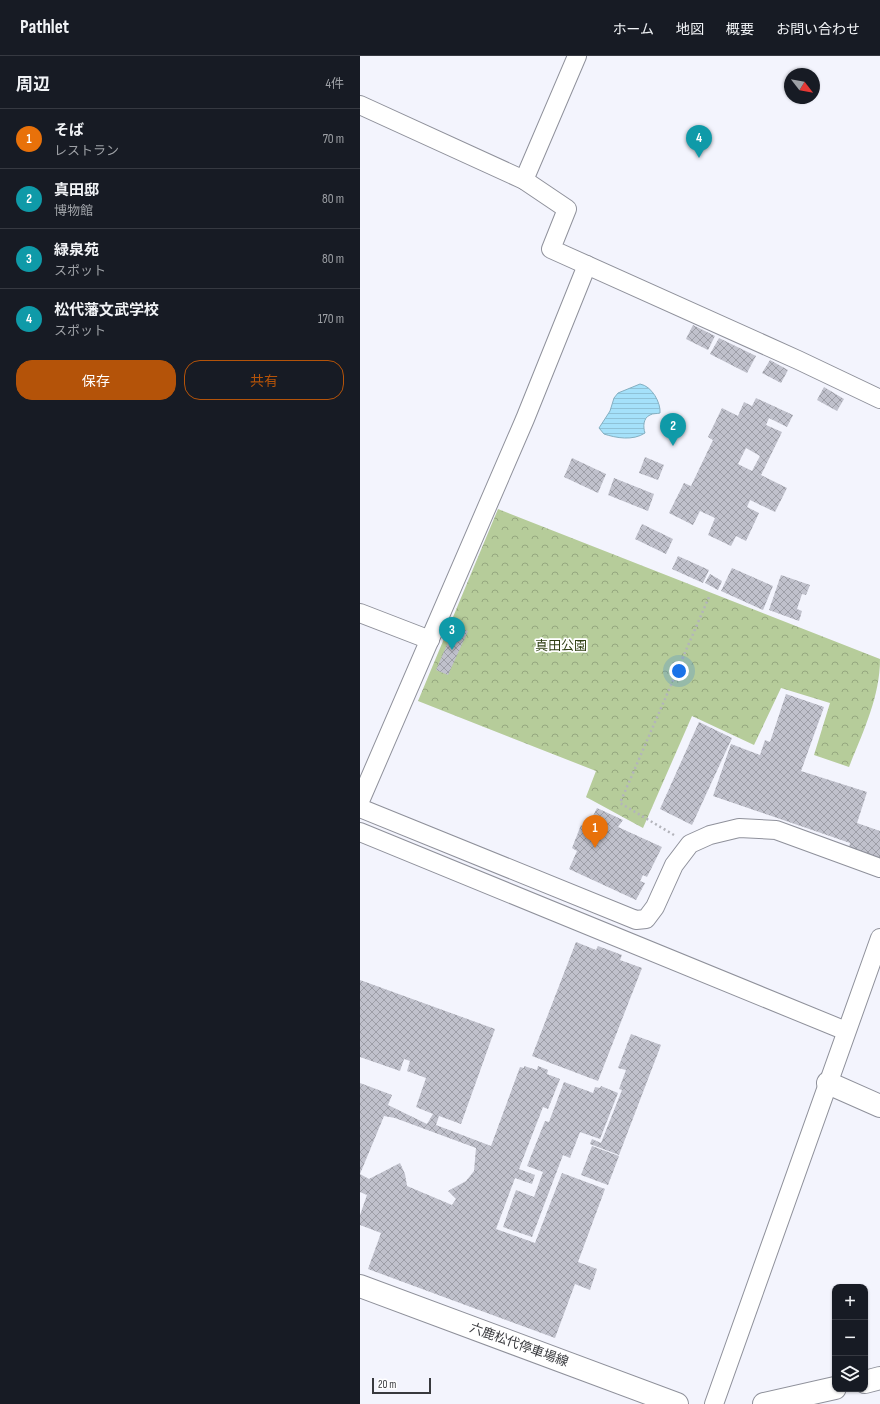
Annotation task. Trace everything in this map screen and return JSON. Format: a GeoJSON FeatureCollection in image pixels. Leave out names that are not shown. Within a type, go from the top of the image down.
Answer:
{"type":"FeatureCollection","features":[{"type":"Feature","properties":{"kind":"main road"},"geometry":{"type":"LineString","coordinates":[[828,1083],[880,1106]]}},
{"type":"Feature","properties":{"kind":"main road","name":"六鹿松代停車場線"},"geometry":{"type":"LineString","coordinates":[[360,1286],[677,1404]]}},
{"type":"Feature","properties":{"kind":"main road"},"geometry":{"type":"LineString","coordinates":[[868,1381],[880,1378]]}},
{"type":"Feature","properties":{"kind":"main road"},"geometry":{"type":"LineString","coordinates":[[764,1404],[832,1389]]}},
{"type":"Feature","properties":{"kind":"street"},"geometry":{"type":"LineString","coordinates":[[524,180],[577,56]]}},
{"type":"Feature","properties":{"kind":"street"},"geometry":{"type":"LineString","coordinates":[[360,105],[524,180],[567,209],[551,249],[798,360],[880,399]]}},
{"type":"Feature","properties":{"kind":"street"},"geometry":{"type":"LineString","coordinates":[[360,801],[525,419],[587,265]]}},
{"type":"Feature","properties":{"kind":"street"},"geometry":{"type":"LineString","coordinates":[[360,613],[430,640]]}},
{"type":"Feature","properties":{"kind":"street"},"geometry":{"type":"LineString","coordinates":[[360,808],[636,920],[646,919],[655,907],[674,865],[690,844],[710,835],[739,828],[776,830],[880,868]]}},
{"type":"Feature","properties":{"kind":"street"},"geometry":{"type":"LineString","coordinates":[[360,832],[846,1031]]}},
{"type":"Feature","properties":{"kind":"street"},"geometry":{"type":"LineString","coordinates":[[714,1404],[880,938]]}},
{"type":"Feature","properties":{"kind":"path"},"geometry":{"type":"LineString","coordinates":[[690,844],[620,803],[709,597]]}},
{"type":"Feature","properties":{"kind":"green space","name":"真田公園"},"geometry":{"type":"Polygon","coordinates":[[[498,509],[880,659],[874,701],[849,767],[814,755],[830,703],[781,688],[754,745],[692,716],[643,828],[586,797],[596,771],[418,701],[498,509]]]}},
{"type":"Feature","properties":{"kind":"water"},"geometry":{"type":"Polygon","coordinates":[[[640,384],[652,391],[659,405],[660,413],[651,414],[646,418],[644,425],[645,433],[640,436],[624,438],[604,434],[599,428],[610,411],[614,398],[618,393],[640,384]]]}},
{"type":"Feature","properties":{"kind":"building"},"geometry":{"type":"Polygon","coordinates":[[[693,325],[715,336],[708,350],[686,339],[693,325]]]}},
{"type":"Feature","properties":{"kind":"building"},"geometry":{"type":"Polygon","coordinates":[[[719,338],[756,356],[747,373],[710,354],[719,338]]]}},
{"type":"Feature","properties":{"kind":"building"},"geometry":{"type":"Polygon","coordinates":[[[770,360],[788,370],[781,383],[762,373],[770,360]]]}},
{"type":"Feature","properties":{"kind":"building"},"geometry":{"type":"Polygon","coordinates":[[[824,387],[844,399],[837,411],[817,400],[824,387]]]}},
{"type":"Feature","properties":{"kind":"building"},"geometry":{"type":"Polygon","coordinates":[[[756,398],[793,415],[787,427],[769,418],[766,425],[782,432],[761,475],[787,488],[775,512],[750,500],[747,507],[759,513],[746,541],[736,536],[731,546],[708,535],[715,518],[700,511],[693,525],[669,513],[684,483],[691,486],[713,440],[708,437],[722,408],[738,416],[744,402],[752,406],[756,398]],[[746,448],[738,464],[752,471],[760,456],[746,448]]]}},
{"type":"Feature","properties":{"kind":"building"},"geometry":{"type":"Polygon","coordinates":[[[645,457],[664,465],[658,480],[639,473],[645,457]]]}},
{"type":"Feature","properties":{"kind":"building"},"geometry":{"type":"Polygon","coordinates":[[[572,458],[606,474],[598,493],[564,477],[572,458]]]}},
{"type":"Feature","properties":{"kind":"building"},"geometry":{"type":"Polygon","coordinates":[[[614,478],[654,494],[648,511],[608,495],[614,478]]]}},
{"type":"Feature","properties":{"kind":"building"},"geometry":{"type":"Polygon","coordinates":[[[642,524],[673,539],[666,554],[635,539],[642,524]]]}},
{"type":"Feature","properties":{"kind":"building"},"geometry":{"type":"Polygon","coordinates":[[[678,556],[709,570],[703,583],[672,569],[678,556]]]}},
{"type":"Feature","properties":{"kind":"building"},"geometry":{"type":"Polygon","coordinates":[[[732,568],[773,586],[763,610],[721,591],[732,568]]]}},
{"type":"Feature","properties":{"kind":"building"},"geometry":{"type":"Polygon","coordinates":[[[710,574],[722,581],[718,590],[705,583],[710,574]]]}},
{"type":"Feature","properties":{"kind":"building"},"geometry":{"type":"Polygon","coordinates":[[[781,575],[810,585],[806,595],[802,594],[797,609],[802,611],[799,621],[769,610],[781,575]]]}},
{"type":"Feature","properties":{"kind":"building"},"geometry":{"type":"Polygon","coordinates":[[[455,626],[468,631],[448,675],[436,670],[455,626]]]}},
{"type":"Feature","properties":{"kind":"building"},"geometry":{"type":"Polygon","coordinates":[[[786,694],[824,707],[801,771],[867,792],[857,823],[880,831],[880,858],[849,847],[850,843],[713,796],[731,744],[760,755],[765,740],[770,742],[786,694]]]}},
{"type":"Feature","properties":{"kind":"building"},"geometry":{"type":"Polygon","coordinates":[[[699,722],[732,738],[692,825],[660,809],[699,722]]]}},
{"type":"Feature","properties":{"kind":"building"},"geometry":{"type":"Polygon","coordinates":[[[597,808],[623,820],[618,827],[662,847],[647,877],[643,875],[640,881],[645,883],[636,900],[569,869],[577,851],[572,848],[581,825],[587,828],[597,808]]]}},
{"type":"Feature","properties":{"kind":"building"},"geometry":{"type":"Polygon","coordinates":[[[576,942],[596,950],[598,946],[622,955],[620,960],[642,968],[598,1081],[532,1056],[576,942]]]}},
{"type":"Feature","properties":{"kind":"building"},"geometry":{"type":"Polygon","coordinates":[[[360,980],[495,1029],[461,1124],[439,1116],[436,1125],[491,1146],[520,1067],[524,1068],[524,1066],[537,1070],[538,1066],[548,1070],[547,1074],[560,1079],[548,1109],[543,1107],[519,1169],[535,1175],[532,1184],[515,1178],[496,1229],[535,1243],[562,1173],[605,1189],[578,1262],[597,1269],[590,1290],[575,1284],[555,1338],[368,1269],[381,1233],[360,1225],[360,1215],[367,1195],[360,1192],[360,1174],[360,1083],[392,1095],[388,1105],[427,1124],[433,1114],[416,1107],[426,1078],[407,1071],[410,1061],[404,1059],[400,1071],[360,1057],[360,980]],[[384,1116],[360,1174],[369,1179],[400,1163],[405,1174],[407,1186],[452,1205],[456,1199],[448,1191],[466,1181],[474,1171],[476,1148],[395,1118],[384,1116]]]}},
{"type":"Feature","properties":{"kind":"building"},"geometry":{"type":"Polygon","coordinates":[[[631,1034],[661,1045],[619,1155],[590,1144],[592,1139],[601,1143],[622,1090],[619,1089],[626,1070],[618,1068],[631,1034]]]}},
{"type":"Feature","properties":{"kind":"building"},"geometry":{"type":"Polygon","coordinates":[[[564,1082],[593,1093],[595,1087],[600,1088],[601,1086],[618,1093],[600,1139],[580,1132],[570,1158],[563,1155],[532,1237],[503,1227],[516,1190],[534,1197],[543,1172],[527,1166],[545,1121],[549,1122],[564,1082]]]}},
{"type":"Feature","properties":{"kind":"building"},"geometry":{"type":"Polygon","coordinates":[[[592,1146],[619,1156],[608,1185],[581,1175],[592,1146]]]}},
{"type":"Feature","properties":{"kind":"place","name":"松代藩文武学校"},"geometry":{"type":"Point","coordinates":[699,158]}},
{"type":"Feature","properties":{"kind":"place","name":"真田邸"},"geometry":{"type":"Point","coordinates":[673,446]}},
{"type":"Feature","properties":{"kind":"place","name":"緑泉苑"},"geometry":{"type":"Point","coordinates":[452,650]}},
{"type":"Feature","properties":{"kind":"place","name":"そば"},"geometry":{"type":"Point","coordinates":[595,848]}}]}
